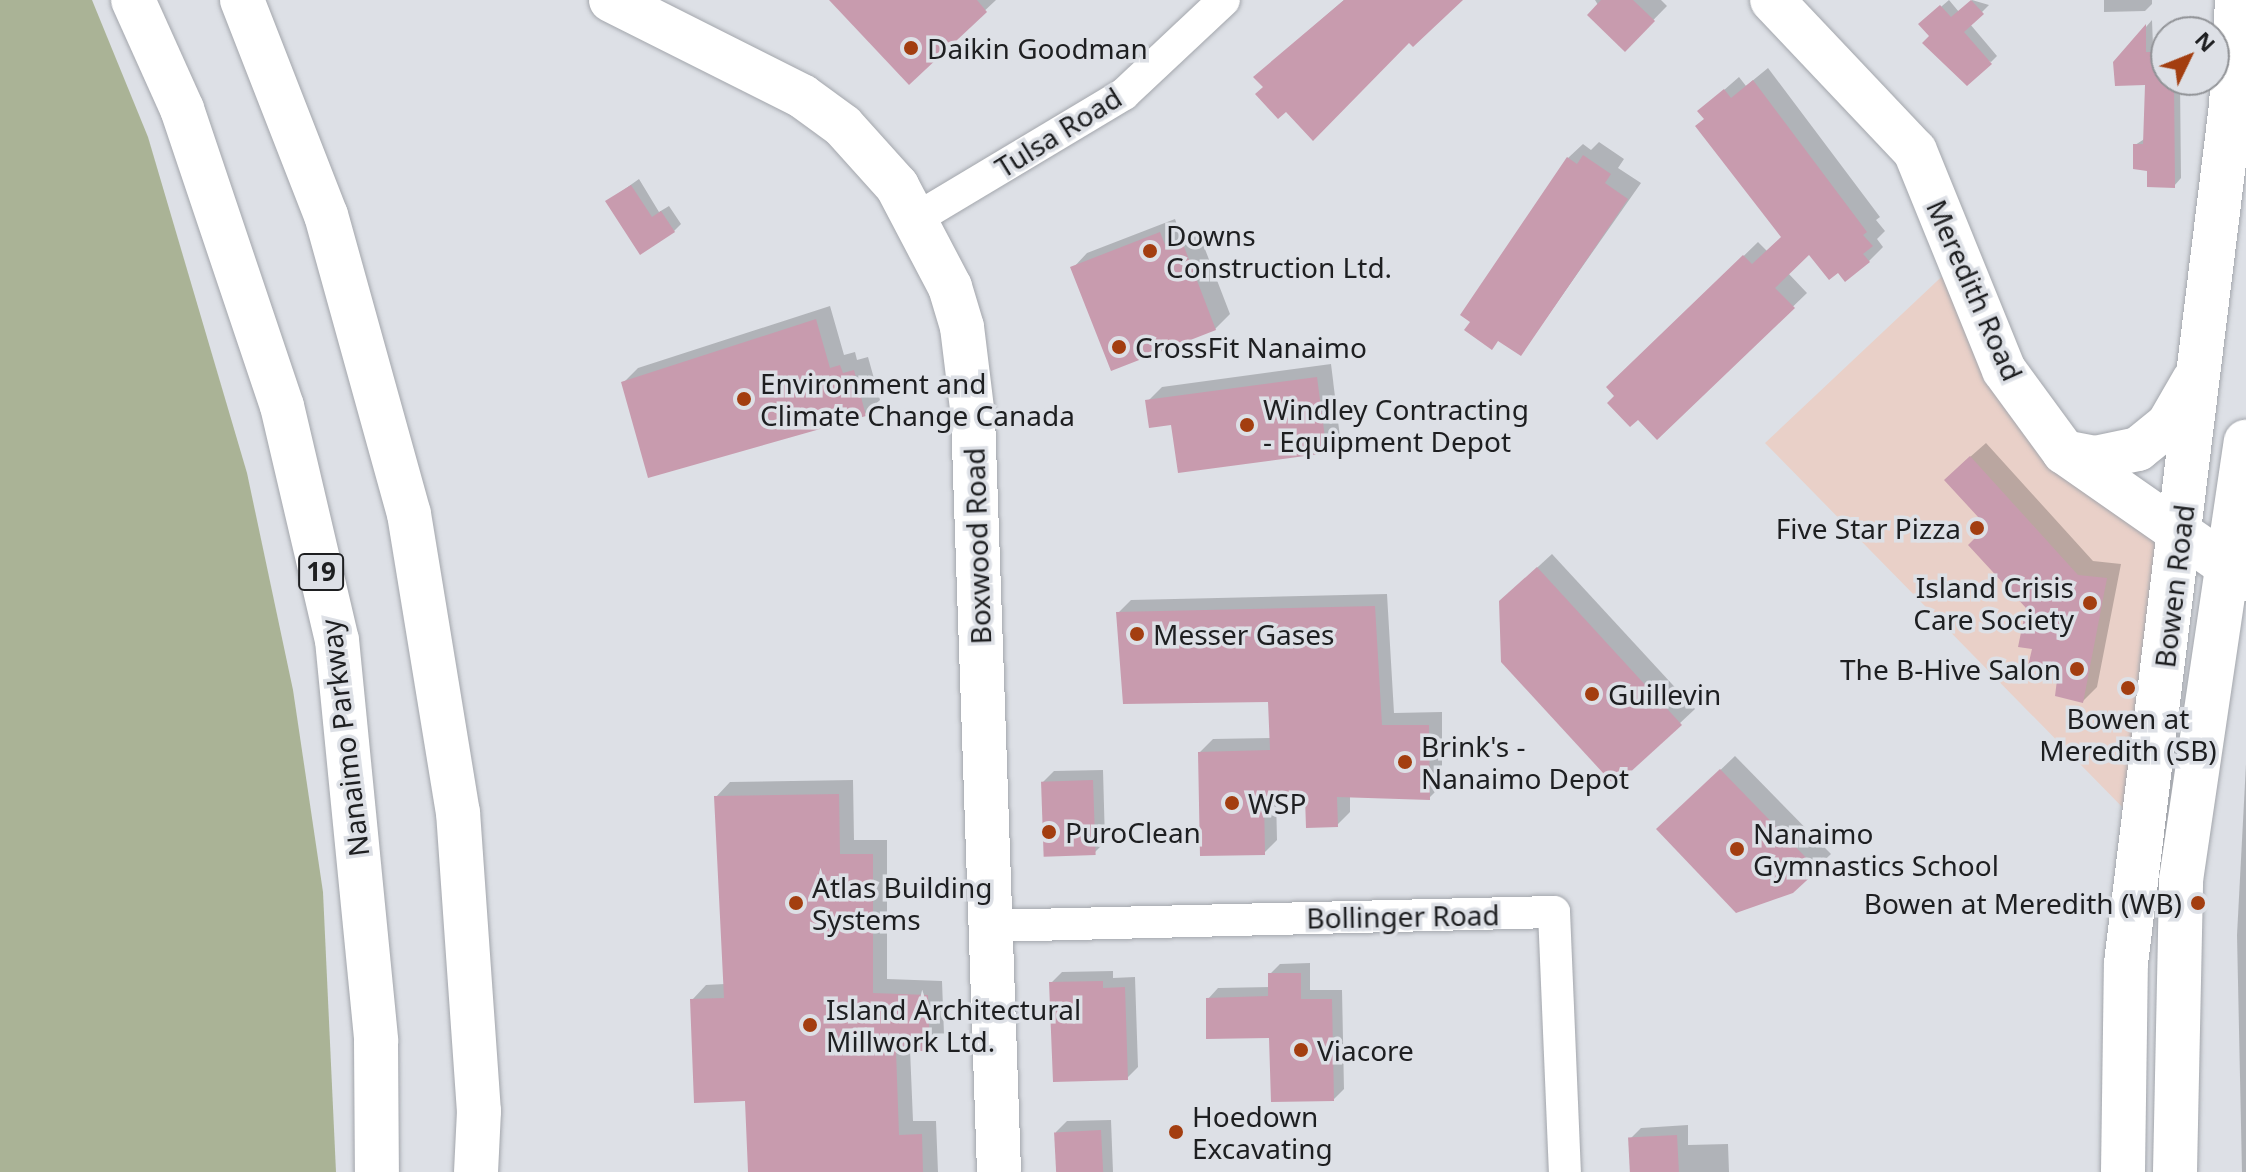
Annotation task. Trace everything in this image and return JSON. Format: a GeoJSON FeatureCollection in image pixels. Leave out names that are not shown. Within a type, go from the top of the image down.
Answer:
{"type":"FeatureCollection","features":[{"type":"Feature","properties":{"kind":"main road","name":"Nanaimo Parkway"},"geometry":{"type":"LineString","coordinates":[[133,0],[182,109],[282,406],[337,640],[376,1041],[377,1172]]}},
{"type":"Feature","properties":{"kind":"main road"},"geometry":{"type":"LineString","coordinates":[[242,0],[326,215],[409,514],[458,812],[479,1111],[476,1172]]}},
{"type":"Feature","properties":{"kind":"main road","name":"Boxwood Road"},"geometry":{"type":"LineString","coordinates":[[611,0],[823,109],[871,153],[917,218],[950,287],[969,368],[999,1172]]}},
{"type":"Feature","properties":{"kind":"main road","name":"Meredith Road"},"geometry":{"type":"LineString","coordinates":[[1772,0],[1915,151],[2004,370],[2064,452],[2237,574]]}},
{"type":"Feature","properties":{"kind":"main road","name":"Bowen Road"},"geometry":{"type":"LineString","coordinates":[[2123,1172],[2126,963],[2181,537],[2231,105],[2237,0]]}},
{"type":"Feature","properties":{"kind":"main road"},"geometry":{"type":"LineString","coordinates":[[2064,452],[2095,458],[2138,449],[2168,425],[2186,400],[2202,356]]}},
{"type":"Feature","properties":{"kind":"main road","name":"Bowen Road"},"geometry":{"type":"LineString","coordinates":[[2175,1172],[2181,880],[2204,717],[2237,574],[2246,442]]}},
{"type":"Feature","properties":{"kind":"main road"},"geometry":{"type":"LineString","coordinates":[[2204,717],[2235,673],[2246,666]]}},
{"type":"Feature","properties":{"kind":"street","name":"Tulsa Road"},"geometry":{"type":"LineString","coordinates":[[917,218],[1124,94],[1224,0]]}},
{"type":"Feature","properties":{"kind":"street","name":"Bollinger Road"},"geometry":{"type":"LineString","coordinates":[[992,926],[1554,912],[1565,1172]]}},
{"type":"Feature","properties":{"kind":"shaded area"},"geometry":{"type":"Polygon","coordinates":[[[1953,266],[1994,376],[2171,541],[2132,817],[1765,443],[1953,266]]]}},
{"type":"Feature","properties":{"kind":"green space"},"geometry":{"type":"Polygon","coordinates":[[[0,0],[92,0],[148,137],[247,473],[293,690],[323,892],[336,1172],[0,1172],[0,0]]]}},
{"type":"Feature","properties":{"kind":"building","name":"Daikin Goodman"},"geometry":{"type":"Polygon","coordinates":[[[829,0],[977,0],[987,12],[909,85],[829,0]]]}},
{"type":"Feature","properties":{"kind":"building"},"geometry":{"type":"Polygon","coordinates":[[[1344,0],[1463,0],[1413,47],[1409,43],[1313,141],[1286,112],[1278,119],[1255,94],[1263,87],[1253,77],[1344,0]]]}},
{"type":"Feature","properties":{"kind":"building"},"geometry":{"type":"Polygon","coordinates":[[[1601,0],[1633,0],[1655,21],[1625,52],[1587,15],[1601,0]]]}},
{"type":"Feature","properties":{"kind":"building"},"geometry":{"type":"Polygon","coordinates":[[[1971,0],[1984,14],[1964,32],[1992,64],[1967,86],[1922,43],[1929,36],[1918,24],[1940,5],[1951,17],[1971,0]]]}},
{"type":"Feature","properties":{"kind":"building"},"geometry":{"type":"Polygon","coordinates":[[[2146,24],[2146,52],[2150,52],[2150,96],[2174,96],[2175,188],[2147,187],[2147,171],[2133,169],[2133,144],[2143,144],[2145,85],[2115,86],[2113,62],[2146,24]]]}},
{"type":"Feature","properties":{"kind":"building"},"geometry":{"type":"Polygon","coordinates":[[[1753,80],[1867,232],[1863,235],[1873,246],[1863,254],[1870,262],[1845,282],[1838,273],[1829,280],[1809,255],[1775,288],[1795,308],[1657,440],[1638,420],[1630,427],[1607,403],[1614,396],[1606,387],[1743,255],[1752,264],[1781,237],[1695,126],[1704,119],[1697,111],[1724,89],[1731,98],[1753,80]]]}},
{"type":"Feature","properties":{"kind":"building"},"geometry":{"type":"Polygon","coordinates":[[[1583,155],[1611,174],[1605,183],[1628,199],[1521,356],[1498,341],[1492,350],[1464,330],[1470,322],[1460,315],[1567,157],[1577,164],[1583,155]]]}},
{"type":"Feature","properties":{"kind":"building"},"geometry":{"type":"Polygon","coordinates":[[[631,185],[652,217],[661,211],[675,232],[640,255],[605,201],[631,185]]]}},
{"type":"Feature","properties":{"kind":"building"},"geometry":{"type":"Polygon","coordinates":[[[1160,232],[1167,250],[1183,244],[1216,330],[1111,371],[1070,267],[1160,232]]]}},
{"type":"Feature","properties":{"kind":"building","name":"Environment and Climate Change Canada"},"geometry":{"type":"Polygon","coordinates":[[[816,319],[830,368],[840,365],[843,373],[854,370],[866,416],[648,478],[621,382],[816,319]]]}},
{"type":"Feature","properties":{"kind":"building","name":"Windley Contracting - Equipment Depot"},"geometry":{"type":"Polygon","coordinates":[[[1317,377],[1327,453],[1178,473],[1171,425],[1149,428],[1145,400],[1317,377]]]}},
{"type":"Feature","properties":{"kind":"building"},"geometry":{"type":"Polygon","coordinates":[[[1970,456],[2078,575],[2107,578],[2083,703],[2055,696],[2058,672],[2028,666],[2032,649],[2018,647],[2026,608],[1968,545],[1977,536],[1969,527],[1979,518],[1944,480],[1970,456]]]}},
{"type":"Feature","properties":{"kind":"building","name":"Guillevin"},"geometry":{"type":"Polygon","coordinates":[[[1537,567],[1682,725],[1615,786],[1501,662],[1499,601],[1537,567]]]}},
{"type":"Feature","properties":{"kind":"building"},"geometry":{"type":"Polygon","coordinates":[[[1375,606],[1382,725],[1429,725],[1430,800],[1337,797],[1338,827],[1306,828],[1305,797],[1264,798],[1265,855],[1200,856],[1198,752],[1270,750],[1268,702],[1123,704],[1116,612],[1375,606]]]}},
{"type":"Feature","properties":{"kind":"building","name":"Nanaimo Gymnastics School"},"geometry":{"type":"Polygon","coordinates":[[[1720,769],[1818,870],[1793,893],[1736,913],[1656,829],[1720,769]]]}},
{"type":"Feature","properties":{"kind":"building"},"geometry":{"type":"Polygon","coordinates":[[[1093,780],[1096,855],[1044,857],[1041,782],[1093,780]]]}},
{"type":"Feature","properties":{"kind":"building"},"geometry":{"type":"Polygon","coordinates":[[[839,794],[840,854],[873,854],[873,993],[928,995],[930,1051],[896,1051],[899,1135],[922,1134],[923,1172],[748,1172],[745,1101],[694,1103],[690,999],[724,998],[714,796],[839,794]]]}},
{"type":"Feature","properties":{"kind":"building","name":"Viacore"},"geometry":{"type":"Polygon","coordinates":[[[1268,973],[1301,973],[1301,999],[1332,999],[1334,1101],[1271,1102],[1269,1038],[1206,1039],[1206,998],[1268,996],[1268,973]]]}},
{"type":"Feature","properties":{"kind":"building"},"geometry":{"type":"Polygon","coordinates":[[[1103,981],[1103,988],[1125,987],[1128,1080],[1053,1082],[1049,982],[1103,981]]]}},
{"type":"Feature","properties":{"kind":"building"},"geometry":{"type":"Polygon","coordinates":[[[1101,1130],[1103,1172],[1056,1172],[1054,1132],[1101,1130]]]}},
{"type":"Feature","properties":{"kind":"building"},"geometry":{"type":"Polygon","coordinates":[[[1677,1135],[1679,1172],[1630,1172],[1628,1138],[1677,1135]]]}},
{"type":"Feature","properties":{"kind":"place","name":"Daikin Goodman"},"geometry":{"type":"Point","coordinates":[911,48]}},
{"type":"Feature","properties":{"kind":"place","name":"Downs Construction Ltd."},"geometry":{"type":"Point","coordinates":[1150,251]}},
{"type":"Feature","properties":{"kind":"place","name":"CrossFit Nanaimo"},"geometry":{"type":"Point","coordinates":[1119,347]}},
{"type":"Feature","properties":{"kind":"place","name":"Environment and Climate Change Canada"},"geometry":{"type":"Point","coordinates":[744,399]}},
{"type":"Feature","properties":{"kind":"place","name":"Windley Contracting - Equipment Depot"},"geometry":{"type":"Point","coordinates":[1247,425]}},
{"type":"Feature","properties":{"kind":"place","name":"Five Star Pizza"},"geometry":{"type":"Point","coordinates":[1977,528]}},
{"type":"Feature","properties":{"kind":"place","name":"Island Crisis Care Society"},"geometry":{"type":"Point","coordinates":[2090,603]}},
{"type":"Feature","properties":{"kind":"place","name":"Messer Gases"},"geometry":{"type":"Point","coordinates":[1137,634]}},
{"type":"Feature","properties":{"kind":"place","name":"The B-Hive Salon"},"geometry":{"type":"Point","coordinates":[2077,669]}},
{"type":"Feature","properties":{"kind":"place","name":"Bowen at Meredith (SB)"},"geometry":{"type":"Point","coordinates":[2128,688]}},
{"type":"Feature","properties":{"kind":"place","name":"Guillevin"},"geometry":{"type":"Point","coordinates":[1592,694]}},
{"type":"Feature","properties":{"kind":"place","name":"Brink's - Nanaimo Depot"},"geometry":{"type":"Point","coordinates":[1405,762]}},
{"type":"Feature","properties":{"kind":"place","name":"WSP"},"geometry":{"type":"Point","coordinates":[1232,803]}},
{"type":"Feature","properties":{"kind":"place","name":"PuroClean"},"geometry":{"type":"Point","coordinates":[1049,832]}},
{"type":"Feature","properties":{"kind":"place","name":"Nanaimo Gymnastics School"},"geometry":{"type":"Point","coordinates":[1737,849]}},
{"type":"Feature","properties":{"kind":"place","name":"Atlas Building Systems"},"geometry":{"type":"Point","coordinates":[796,903]}},
{"type":"Feature","properties":{"kind":"place","name":"Bowen at Meredith (WB)"},"geometry":{"type":"Point","coordinates":[2198,903]}},
{"type":"Feature","properties":{"kind":"place","name":"Island Architectural Millwork Ltd."},"geometry":{"type":"Point","coordinates":[810,1025]}},
{"type":"Feature","properties":{"kind":"place","name":"Viacore"},"geometry":{"type":"Point","coordinates":[1301,1050]}},
{"type":"Feature","properties":{"kind":"place","name":"Hoedown Excavating"},"geometry":{"type":"Point","coordinates":[1176,1132]}}]}
